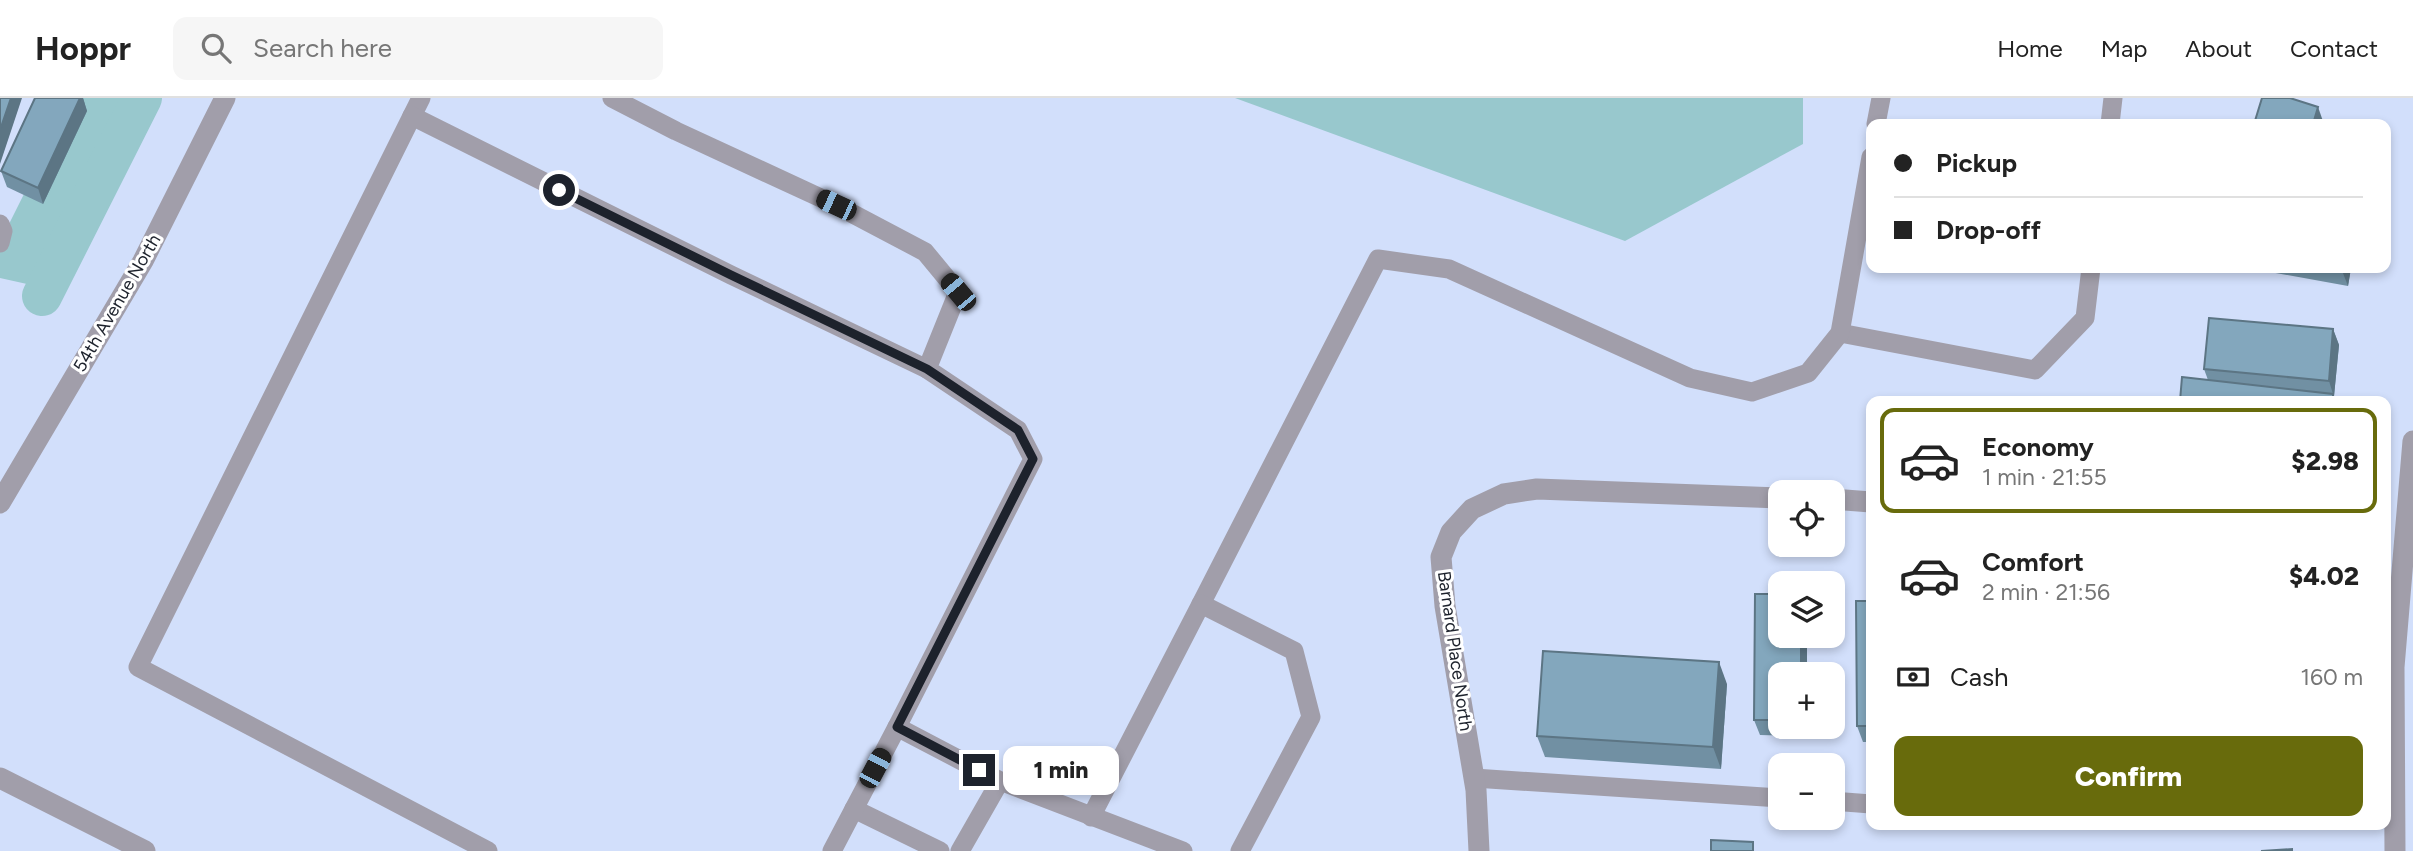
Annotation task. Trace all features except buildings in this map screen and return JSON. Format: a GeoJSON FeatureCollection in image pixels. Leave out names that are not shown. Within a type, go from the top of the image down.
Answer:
{"type":"FeatureCollection","features":[{"type":"Feature","properties":{"kind":"street","name":"54th Avenue North"},"geometry":{"type":"LineString","coordinates":[[0,503],[143,261],[225,98]]}},
{"type":"Feature","properties":{"kind":"street"},"geometry":{"type":"LineString","coordinates":[[2395,851],[2394,667],[2401,539],[2413,441]]}},
{"type":"Feature","properties":{"kind":"street","name":"Barnard Place North"},"geometry":{"type":"LineString","coordinates":[[1479,851],[1474,778],[1445,606],[1441,557],[1451,532],[1472,509],[1504,494],[1536,489],[1768,498]]}},
{"type":"Feature","properties":{"kind":"street"},"geometry":{"type":"LineString","coordinates":[[1845,500],[1866,502]]}},
{"type":"Feature","properties":{"kind":"street"},"geometry":{"type":"LineString","coordinates":[[0,778],[145,851]]}},
{"type":"Feature","properties":{"kind":"lane"},"geometry":{"type":"LineString","coordinates":[[421,98],[138,667],[488,851]]}},
{"type":"Feature","properties":{"kind":"lane"},"geometry":{"type":"LineString","coordinates":[[612,98],[676,131],[836,205],[925,252],[958,292],[927,369]]}},
{"type":"Feature","properties":{"kind":"lane"},"geometry":{"type":"LineString","coordinates":[[1877,119],[1881,98]]}},
{"type":"Feature","properties":{"kind":"lane"},"geometry":{"type":"LineString","coordinates":[[2111,119],[2113,98]]}},
{"type":"Feature","properties":{"kind":"lane"},"geometry":{"type":"LineString","coordinates":[[412,116],[927,369],[1018,430],[1033,459],[832,851]]}},
{"type":"Feature","properties":{"kind":"lane"},"geometry":{"type":"LineString","coordinates":[[1090,817],[1378,259],[1450,269],[1690,378],[1752,392],[1808,373],[1840,333],[1866,220]]}},
{"type":"Feature","properties":{"kind":"lane"},"geometry":{"type":"LineString","coordinates":[[0,224],[3,231],[0,243]]}},
{"type":"Feature","properties":{"kind":"lane"},"geometry":{"type":"LineString","coordinates":[[1840,333],[2035,370],[2085,318],[2090,273]]}},
{"type":"Feature","properties":{"kind":"lane"},"geometry":{"type":"LineString","coordinates":[[1201,604],[1294,651],[1311,717],[1240,851]]}},
{"type":"Feature","properties":{"kind":"lane"},"geometry":{"type":"LineString","coordinates":[[897,727],[1000,781],[1183,851]]}},
{"type":"Feature","properties":{"kind":"lane"},"geometry":{"type":"LineString","coordinates":[[1474,778],[1768,797]]}},
{"type":"Feature","properties":{"kind":"lane"},"geometry":{"type":"LineString","coordinates":[[960,851],[1000,781]]}},
{"type":"Feature","properties":{"kind":"lane"},"geometry":{"type":"LineString","coordinates":[[1845,803],[1866,804]]}},
{"type":"Feature","properties":{"kind":"lane"},"geometry":{"type":"LineString","coordinates":[[854,809],[940,851]]}},
{"type":"Feature","properties":{"kind":"shaded area"},"geometry":{"type":"Polygon","coordinates":[[[72,98],[149,98],[27,284],[0,278],[0,242],[72,98]]]}},
{"type":"Feature","properties":{"kind":"shaded area"},"geometry":{"type":"Polygon","coordinates":[[[1235,98],[1803,98],[1803,144],[1625,241],[1235,98]]]}},
{"type":"Feature","properties":{"kind":"waterway"},"geometry":{"type":"LineString","coordinates":[[42,296],[142,98]]}},
{"type":"Feature","properties":{"kind":"route"},"geometry":{"type":"LineString","coordinates":[[559,190],[927,369],[1018,430],[1033,459],[897,727],[979,770]]}}]}
